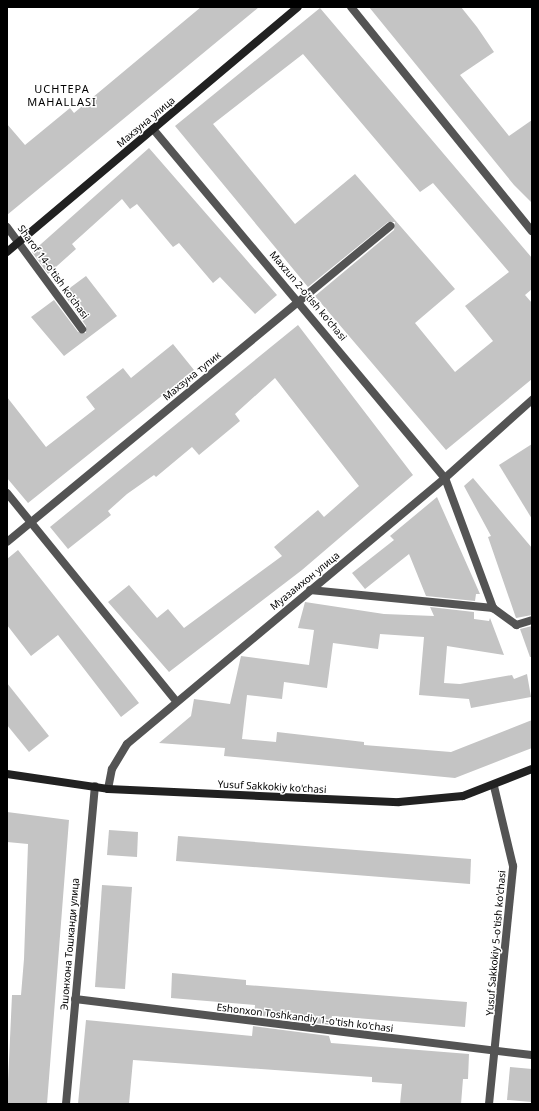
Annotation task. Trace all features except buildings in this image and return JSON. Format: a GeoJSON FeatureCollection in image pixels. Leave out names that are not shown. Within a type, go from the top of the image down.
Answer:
{"type":"FeatureCollection","features":[{"type":"Feature","properties":{"kind":"main road","name":"Махзуна улица"},"geometry":{"type":"LineString","coordinates":[[7,252],[298,7]]}},
{"type":"Feature","properties":{"kind":"main road","name":"Yusuf Sakkokiy ko'chasi"},"geometry":{"type":"LineString","coordinates":[[7,774],[108,788],[399,802],[447,799],[494,786],[532,769]]}},
{"type":"Feature","properties":{"kind":"street"},"geometry":{"type":"LineString","coordinates":[[351,7],[532,231]]}},
{"type":"Feature","properties":{"kind":"street","name":"Maxzun 2-o'tish ko'chasi"},"geometry":{"type":"LineString","coordinates":[[153,129],[300,301],[445,478],[493,608]]}},
{"type":"Feature","properties":{"kind":"street","name":"Махзуна тупик"},"geometry":{"type":"LineString","coordinates":[[7,542],[391,226]]}},
{"type":"Feature","properties":{"kind":"street","name":"Sharof 14-o'tish ko'chasi"},"geometry":{"type":"LineString","coordinates":[[7,227],[82,329]]}},
{"type":"Feature","properties":{"kind":"street","name":"Муазамхон улица"},"geometry":{"type":"LineString","coordinates":[[108,788],[112,769],[127,744],[175,700],[445,478],[532,400]]}},
{"type":"Feature","properties":{"kind":"street"},"geometry":{"type":"LineString","coordinates":[[7,493],[175,700]]}},
{"type":"Feature","properties":{"kind":"street"},"geometry":{"type":"LineString","coordinates":[[310,590],[493,608],[516,625],[532,620]]}},
{"type":"Feature","properties":{"kind":"street","name":"Эшонхона Тошканди улица"},"geometry":{"type":"LineString","coordinates":[[66,1104],[95,786]]}},
{"type":"Feature","properties":{"kind":"street","name":"Yusuf Sakkokiy 5-o'tish ko'chasi"},"geometry":{"type":"LineString","coordinates":[[489,1104],[496,1052],[513,866],[494,786]]}},
{"type":"Feature","properties":{"kind":"street","name":"Eshonxon Toshkandiy 1-o'tish ko'chasi"},"geometry":{"type":"LineString","coordinates":[[75,999],[496,1052],[532,1055]]}},
{"type":"Feature","properties":{"kind":"district","name":"UCHTEPA MAHALLASI"},"geometry":{"type":"Point","coordinates":[62,96]}}]}
